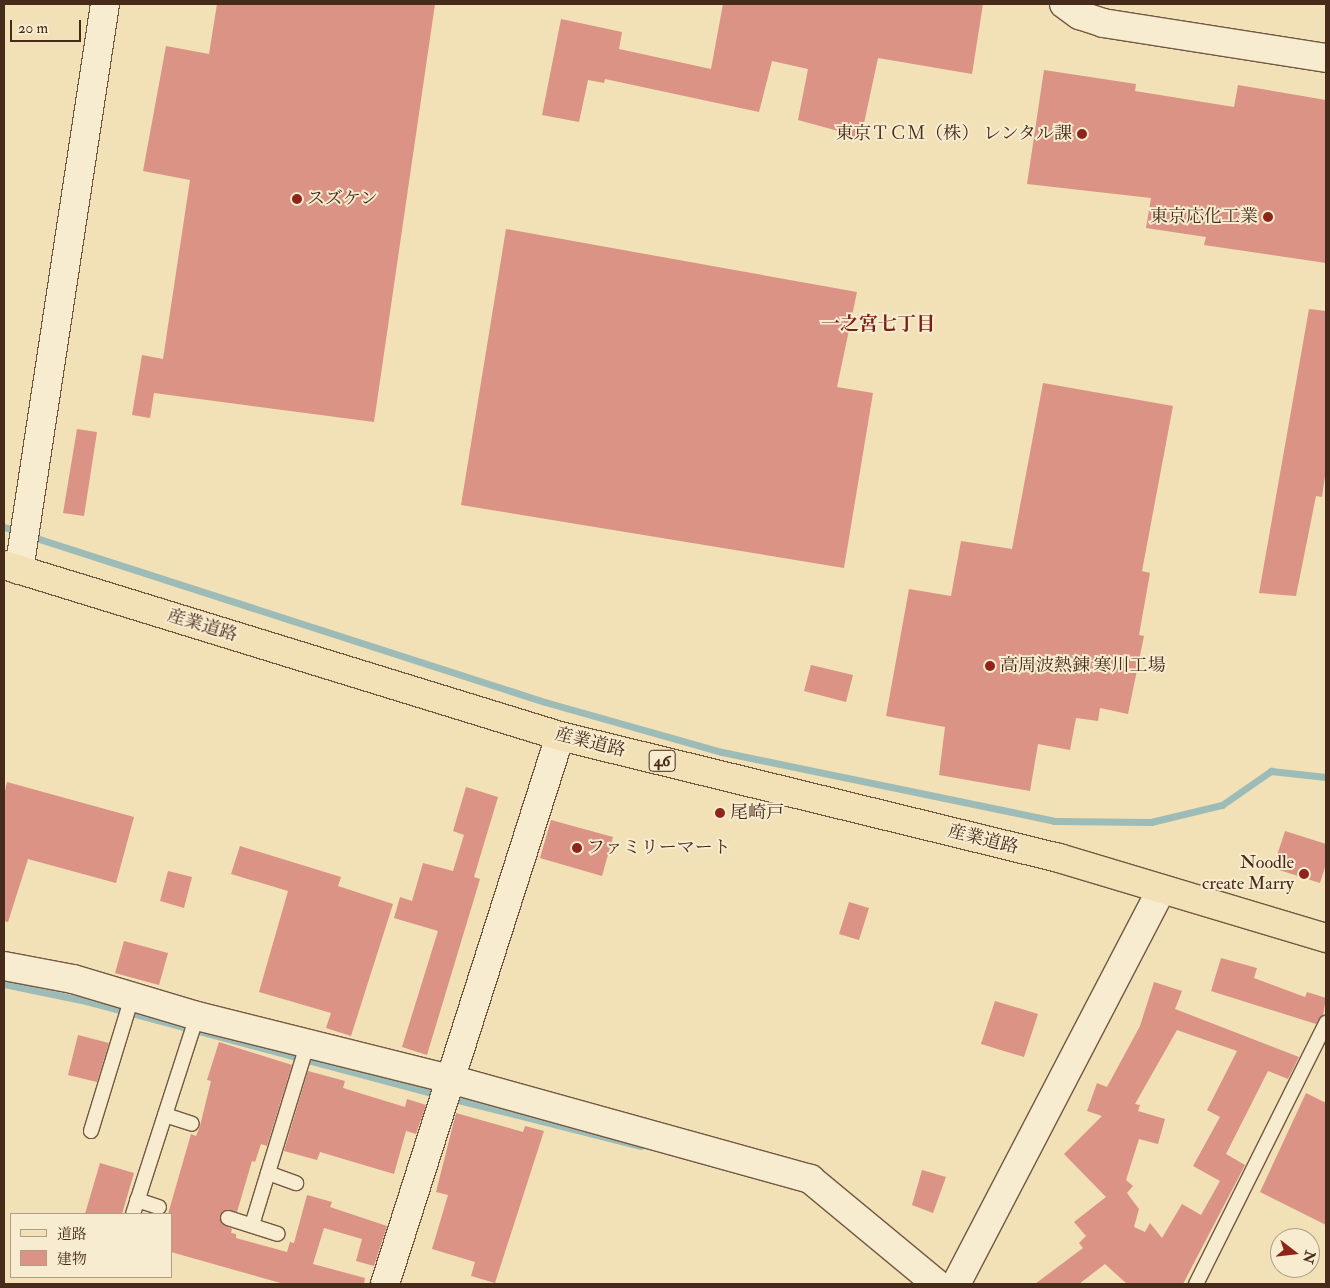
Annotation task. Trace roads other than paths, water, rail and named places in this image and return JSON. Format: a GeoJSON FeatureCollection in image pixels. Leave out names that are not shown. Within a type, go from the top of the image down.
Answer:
{"type":"FeatureCollection","features":[{"type":"Feature","properties":{"kind":"main road","name":"産業道路"},"geometry":{"type":"LineString","coordinates":[[12,568],[560,736],[1059,858],[1326,936]]}},
{"type":"Feature","properties":{"kind":"street"},"geometry":{"type":"LineString","coordinates":[[12,568],[106,4]]}},
{"type":"Feature","properties":{"kind":"street"},"geometry":{"type":"LineString","coordinates":[[1064,4],[1079,15],[1103,23],[1326,58]]}},
{"type":"Feature","properties":{"kind":"street"},"geometry":{"type":"LineString","coordinates":[[384,1284],[560,736]]}},
{"type":"Feature","properties":{"kind":"street"},"geometry":{"type":"LineString","coordinates":[[956,1284],[1162,889]]}},
{"type":"Feature","properties":{"kind":"street"},"geometry":{"type":"LineString","coordinates":[[4,966],[73,979],[197,1016],[308,1042],[446,1091],[810,1179],[937,1284]]}},
{"type":"Feature","properties":{"kind":"lane"},"geometry":{"type":"LineString","coordinates":[[90,1131],[132,997]]}},
{"type":"Feature","properties":{"kind":"lane"},"geometry":{"type":"LineString","coordinates":[[133,1213],[197,1016]]}},
{"type":"Feature","properties":{"kind":"lane"},"geometry":{"type":"LineString","coordinates":[[1196,1284],[1326,1023]]}},
{"type":"Feature","properties":{"kind":"lane"},"geometry":{"type":"LineString","coordinates":[[252,1225],[308,1042]]}},
{"type":"Feature","properties":{"kind":"lane"},"geometry":{"type":"LineString","coordinates":[[165,1115],[192,1124]]}},
{"type":"Feature","properties":{"kind":"lane"},"geometry":{"type":"LineString","coordinates":[[268,1173],[296,1183]]}},
{"type":"Feature","properties":{"kind":"lane"},"geometry":{"type":"LineString","coordinates":[[137,1200],[159,1207]]}},
{"type":"Feature","properties":{"kind":"lane"},"geometry":{"type":"LineString","coordinates":[[228,1218],[278,1234]]}},
{"type":"Feature","properties":{"kind":"waterway"},"geometry":{"type":"LineString","coordinates":[[4,527],[19,532]]}},
{"type":"Feature","properties":{"kind":"waterway"},"geometry":{"type":"LineString","coordinates":[[30,536],[545,702],[722,752],[1054,821],[1151,822],[1222,805],[1271,771],[1326,777]]}},
{"type":"Feature","properties":{"kind":"waterway"},"geometry":{"type":"LineString","coordinates":[[4,984],[86,1001],[439,1095]]}},
{"type":"Feature","properties":{"kind":"waterway"},"geometry":{"type":"LineString","coordinates":[[450,1098],[641,1146]]}},
{"type":"Feature","properties":{"kind":"place","name":"東京ＴＣＭ（株） レンタル課"},"geometry":{"type":"Point","coordinates":[1082,134]}},
{"type":"Feature","properties":{"kind":"place","name":"スズケン"},"geometry":{"type":"Point","coordinates":[297,199]}},
{"type":"Feature","properties":{"kind":"place","name":"東京応化工業"},"geometry":{"type":"Point","coordinates":[1268,217]}},
{"type":"Feature","properties":{"kind":"place","name":"高周波熱錬 寒川工場"},"geometry":{"type":"Point","coordinates":[990,666]}},
{"type":"Feature","properties":{"kind":"place","name":"尾崎戸"},"geometry":{"type":"Point","coordinates":[720,813]}},
{"type":"Feature","properties":{"kind":"place","name":"ファミリーマート"},"geometry":{"type":"Point","coordinates":[577,848]}},
{"type":"Feature","properties":{"kind":"place","name":"Noodle create Marry"},"geometry":{"type":"Point","coordinates":[1304,874]}},
{"type":"Feature","properties":{"kind":"district","name":"一之宮七丁目"},"geometry":{"type":"Point","coordinates":[878,325]}}]}
